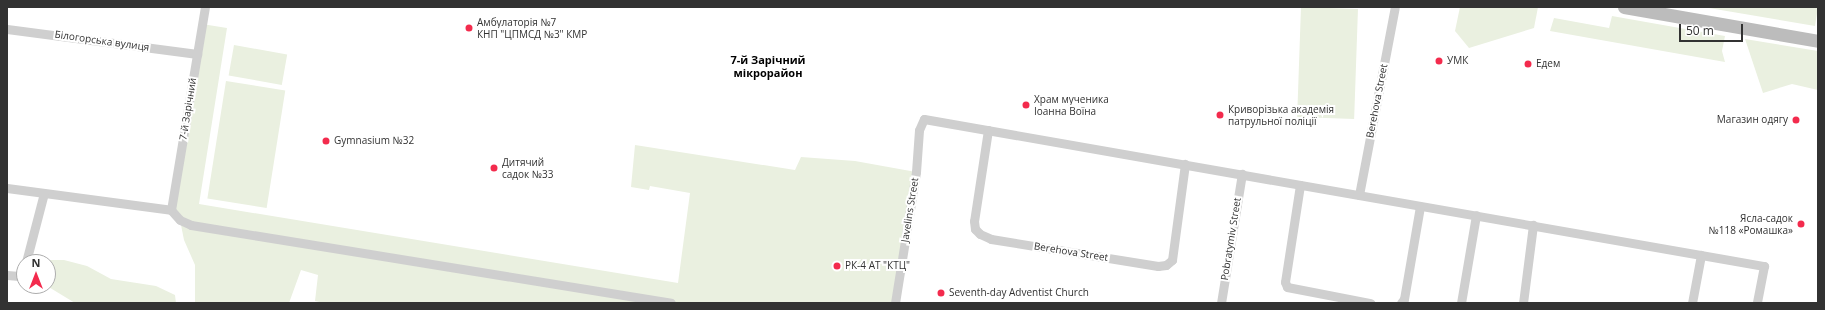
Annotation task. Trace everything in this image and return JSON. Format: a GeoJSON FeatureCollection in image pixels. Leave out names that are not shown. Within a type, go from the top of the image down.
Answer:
{"type":"FeatureCollection","features":[{"type":"Feature","properties":{"kind":"main road"},"geometry":{"type":"LineString","coordinates":[[1624,7],[1818,41]]}},
{"type":"Feature","properties":{"kind":"street","name":"7-й Зарічний"},"geometry":{"type":"LineString","coordinates":[[171,210],[205,7]]}},
{"type":"Feature","properties":{"kind":"street","name":"Berehova Street"},"geometry":{"type":"LineString","coordinates":[[1359,195],[1395,7]]}},
{"type":"Feature","properties":{"kind":"street","name":"Білогорська вулиця"},"geometry":{"type":"LineString","coordinates":[[7,29],[197,54]]}},
{"type":"Feature","properties":{"kind":"street","name":"Javelins Street"},"geometry":{"type":"LineString","coordinates":[[895,303],[916,172],[919,130],[924,119],[988,130]]}},
{"type":"Feature","properties":{"kind":"street","name":"Berehova Street"},"geometry":{"type":"LineString","coordinates":[[988,130],[974,221],[975,230],[991,239],[1158,266],[1166,265],[1172,260],[1185,164]]}},
{"type":"Feature","properties":{"kind":"street"},"geometry":{"type":"LineString","coordinates":[[988,130],[1764,266],[1757,303]]}},
{"type":"Feature","properties":{"kind":"street","name":"Pobratymiv Street"},"geometry":{"type":"LineString","coordinates":[[1221,303],[1242,174]]}},
{"type":"Feature","properties":{"kind":"street"},"geometry":{"type":"LineString","coordinates":[[1300,185],[1285,282],[1287,287],[1370,303]]}},
{"type":"Feature","properties":{"kind":"street"},"geometry":{"type":"LineString","coordinates":[[7,188],[171,210],[180,220],[191,225],[671,303]]}},
{"type":"Feature","properties":{"kind":"street"},"geometry":{"type":"LineString","coordinates":[[28,254],[44,194]]}},
{"type":"Feature","properties":{"kind":"street"},"geometry":{"type":"LineString","coordinates":[[1401,303],[1405,291],[1420,206]]}},
{"type":"Feature","properties":{"kind":"street"},"geometry":{"type":"LineString","coordinates":[[1461,303],[1476,215]]}},
{"type":"Feature","properties":{"kind":"street"},"geometry":{"type":"LineString","coordinates":[[1523,303],[1533,225]]}},
{"type":"Feature","properties":{"kind":"street"},"geometry":{"type":"LineString","coordinates":[[1692,303],[1700,255]]}},
{"type":"Feature","properties":{"kind":"green space"},"geometry":{"type":"Polygon","coordinates":[[[1301,7],[1358,9],[1354,119],[1297,117],[1301,7]]]}},
{"type":"Feature","properties":{"kind":"green space"},"geometry":{"type":"Polygon","coordinates":[[[1460,7],[1538,7],[1534,28],[1469,48],[1455,31],[1460,7]]]}},
{"type":"Feature","properties":{"kind":"green space"},"geometry":{"type":"Polygon","coordinates":[[[1703,7],[1818,7],[1815,26],[1703,7]]]}},
{"type":"Feature","properties":{"kind":"green space"},"geometry":{"type":"Polygon","coordinates":[[[1612,16],[1725,36],[1722,51],[1725,62],[1550,31],[1554,18],[1609,28],[1612,16]]]}},
{"type":"Feature","properties":{"kind":"green space"},"geometry":{"type":"Polygon","coordinates":[[[202,24],[227,28],[199,204],[678,283],[690,193],[650,186],[649,190],[631,187],[635,145],[795,170],[801,157],[855,161],[916,172],[895,303],[324,303],[315,301],[318,275],[301,270],[289,303],[195,303],[195,265],[184,240],[180,220],[171,210],[202,24]]]}},
{"type":"Feature","properties":{"kind":"green space"},"geometry":{"type":"Polygon","coordinates":[[[1745,39],[1818,51],[1818,90],[1792,84],[1763,93],[1745,39]]]}},
{"type":"Feature","properties":{"kind":"green space"},"geometry":{"type":"Polygon","coordinates":[[[234,45],[287,54],[282,85],[229,76],[234,45]]]}},
{"type":"Feature","properties":{"kind":"green space"},"geometry":{"type":"Polygon","coordinates":[[[226,81],[285,90],[267,208],[207,199],[226,81]]]}},
{"type":"Feature","properties":{"kind":"green space"},"geometry":{"type":"Polygon","coordinates":[[[56,260],[64,260],[87,266],[111,279],[156,286],[175,295],[176,303],[75,303],[56,291],[56,260]]]}},
{"type":"Feature","properties":{"kind":"place","name":"Амбулаторія №7 КНП \"ЦПМСД №3\" КМР"},"geometry":{"type":"Point","coordinates":[469,28]}},
{"type":"Feature","properties":{"kind":"place","name":"УМК"},"geometry":{"type":"Point","coordinates":[1439,61]}},
{"type":"Feature","properties":{"kind":"place","name":"Едем"},"geometry":{"type":"Point","coordinates":[1528,64]}},
{"type":"Feature","properties":{"kind":"place","name":"Храм мученика Іоанна Воїна"},"geometry":{"type":"Point","coordinates":[1026,105]}},
{"type":"Feature","properties":{"kind":"place","name":"Криворізька академія патрульної поліції"},"geometry":{"type":"Point","coordinates":[1220,115]}},
{"type":"Feature","properties":{"kind":"place","name":"Магазин одягу"},"geometry":{"type":"Point","coordinates":[1796,120]}},
{"type":"Feature","properties":{"kind":"place","name":"Gymnasium №32"},"geometry":{"type":"Point","coordinates":[326,141]}},
{"type":"Feature","properties":{"kind":"place","name":"Дитячий садок №33"},"geometry":{"type":"Point","coordinates":[494,168]}},
{"type":"Feature","properties":{"kind":"place","name":"Ясла-садок №118 «Ромашка»"},"geometry":{"type":"Point","coordinates":[1801,224]}},
{"type":"Feature","properties":{"kind":"place","name":"РК-4 АТ \"КТЦ\""},"geometry":{"type":"Point","coordinates":[837,266]}},
{"type":"Feature","properties":{"kind":"place","name":"Seventh-day Adventist Church"},"geometry":{"type":"Point","coordinates":[941,293]}},
{"type":"Feature","properties":{"kind":"district","name":"7-й Зарічний мікрорайон"},"geometry":{"type":"Point","coordinates":[768,67]}}]}
